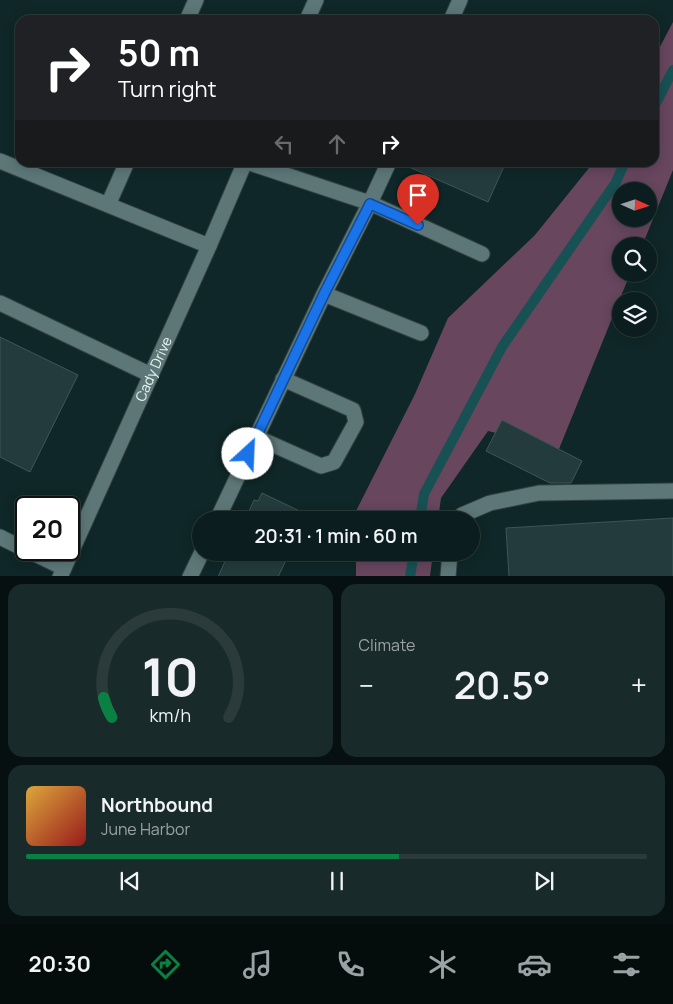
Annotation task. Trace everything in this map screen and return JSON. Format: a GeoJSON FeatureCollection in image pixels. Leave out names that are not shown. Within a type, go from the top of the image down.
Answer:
{"type":"FeatureCollection","features":[{"type":"Feature","properties":{"kind":"street"},"geometry":{"type":"LineString","coordinates":[[189,15],[196,0]]}},
{"type":"Feature","properties":{"kind":"street"},"geometry":{"type":"LineString","coordinates":[[309,15],[316,0]]}},
{"type":"Feature","properties":{"kind":"street"},"geometry":{"type":"LineString","coordinates":[[453,15],[460,0]]}},
{"type":"Feature","properties":{"kind":"street"},"geometry":{"type":"LineString","coordinates":[[0,161],[209,246]]}},
{"type":"Feature","properties":{"kind":"street"},"geometry":{"type":"LineString","coordinates":[[108,205],[124,167]]}},
{"type":"Feature","properties":{"kind":"street","name":"Cady Drive"},"geometry":{"type":"LineString","coordinates":[[62,572],[244,167]]}},
{"type":"Feature","properties":{"kind":"street"},"geometry":{"type":"LineString","coordinates":[[261,167],[370,204],[482,254]]}},
{"type":"Feature","properties":{"kind":"street"},"geometry":{"type":"LineString","coordinates":[[221,511],[324,294],[370,204],[386,167]]}},
{"type":"Feature","properties":{"kind":"street"},"geometry":{"type":"LineString","coordinates":[[324,294],[421,333]]}},
{"type":"Feature","properties":{"kind":"street"},"geometry":{"type":"LineString","coordinates":[[0,303],[151,375]]}},
{"type":"Feature","properties":{"kind":"street"},"geometry":{"type":"LineString","coordinates":[[256,437],[321,466],[334,462],[356,422],[353,410],[283,379]]}},
{"type":"Feature","properties":{"kind":"street"},"geometry":{"type":"LineString","coordinates":[[471,511],[490,503],[539,493],[673,491]]}},
{"type":"Feature","properties":{"kind":"street"},"geometry":{"type":"LineString","coordinates":[[0,537],[15,544]]}},
{"type":"Feature","properties":{"kind":"street"},"geometry":{"type":"LineString","coordinates":[[44,561],[62,572]]}},
{"type":"Feature","properties":{"kind":"street"},"geometry":{"type":"LineString","coordinates":[[190,576],[198,561]]}},
{"type":"Feature","properties":{"kind":"street"},"geometry":{"type":"LineString","coordinates":[[448,576],[449,561]]}},
{"type":"Feature","properties":{"kind":"shaded area"},"geometry":{"type":"Polygon","coordinates":[[[673,22],[673,170],[658,207],[658,182],[612,182],[612,228],[649,228],[646,237],[612,237],[612,282],[627,282],[623,292],[612,292],[612,318],[559,449],[488,431],[441,498],[439,511],[356,511],[415,394],[448,318],[535,235],[590,167],[659,167],[659,49],[673,22]]]}},
{"type":"Feature","properties":{"kind":"shaded area"},"geometry":{"type":"Polygon","coordinates":[[[356,561],[432,561],[430,576],[356,576],[356,561]]]}},
{"type":"Feature","properties":{"kind":"building"},"geometry":{"type":"Polygon","coordinates":[[[409,167],[504,167],[488,202],[409,167]]]}},
{"type":"Feature","properties":{"kind":"building"},"geometry":{"type":"Polygon","coordinates":[[[0,337],[78,375],[30,472],[0,457],[0,337]]]}},
{"type":"Feature","properties":{"kind":"building"},"geometry":{"type":"Polygon","coordinates":[[[502,420],[582,461],[571,483],[550,483],[486,451],[502,420]]]}},
{"type":"Feature","properties":{"kind":"building"},"geometry":{"type":"Polygon","coordinates":[[[262,493],[300,511],[249,511],[254,500],[258,501],[262,493]]]}},
{"type":"Feature","properties":{"kind":"building"},"geometry":{"type":"Polygon","coordinates":[[[673,518],[673,576],[509,576],[506,528],[673,518]]]}},
{"type":"Feature","properties":{"kind":"building"},"geometry":{"type":"Polygon","coordinates":[[[225,561],[286,561],[278,576],[218,576],[225,561]]]}},
{"type":"Feature","properties":{"kind":"waterway"},"geometry":{"type":"LineString","coordinates":[[659,97],[673,70]]}},
{"type":"Feature","properties":{"kind":"waterway"},"geometry":{"type":"LineString","coordinates":[[421,511],[424,494],[502,347],[616,182],[623,167]]}},
{"type":"Feature","properties":{"kind":"waterway"},"geometry":{"type":"LineString","coordinates":[[410,576],[413,561]]}},
{"type":"Feature","properties":{"kind":"route"},"geometry":{"type":"LineString","coordinates":[[248,454],[324,294],[370,204],[418,225]]}}]}
